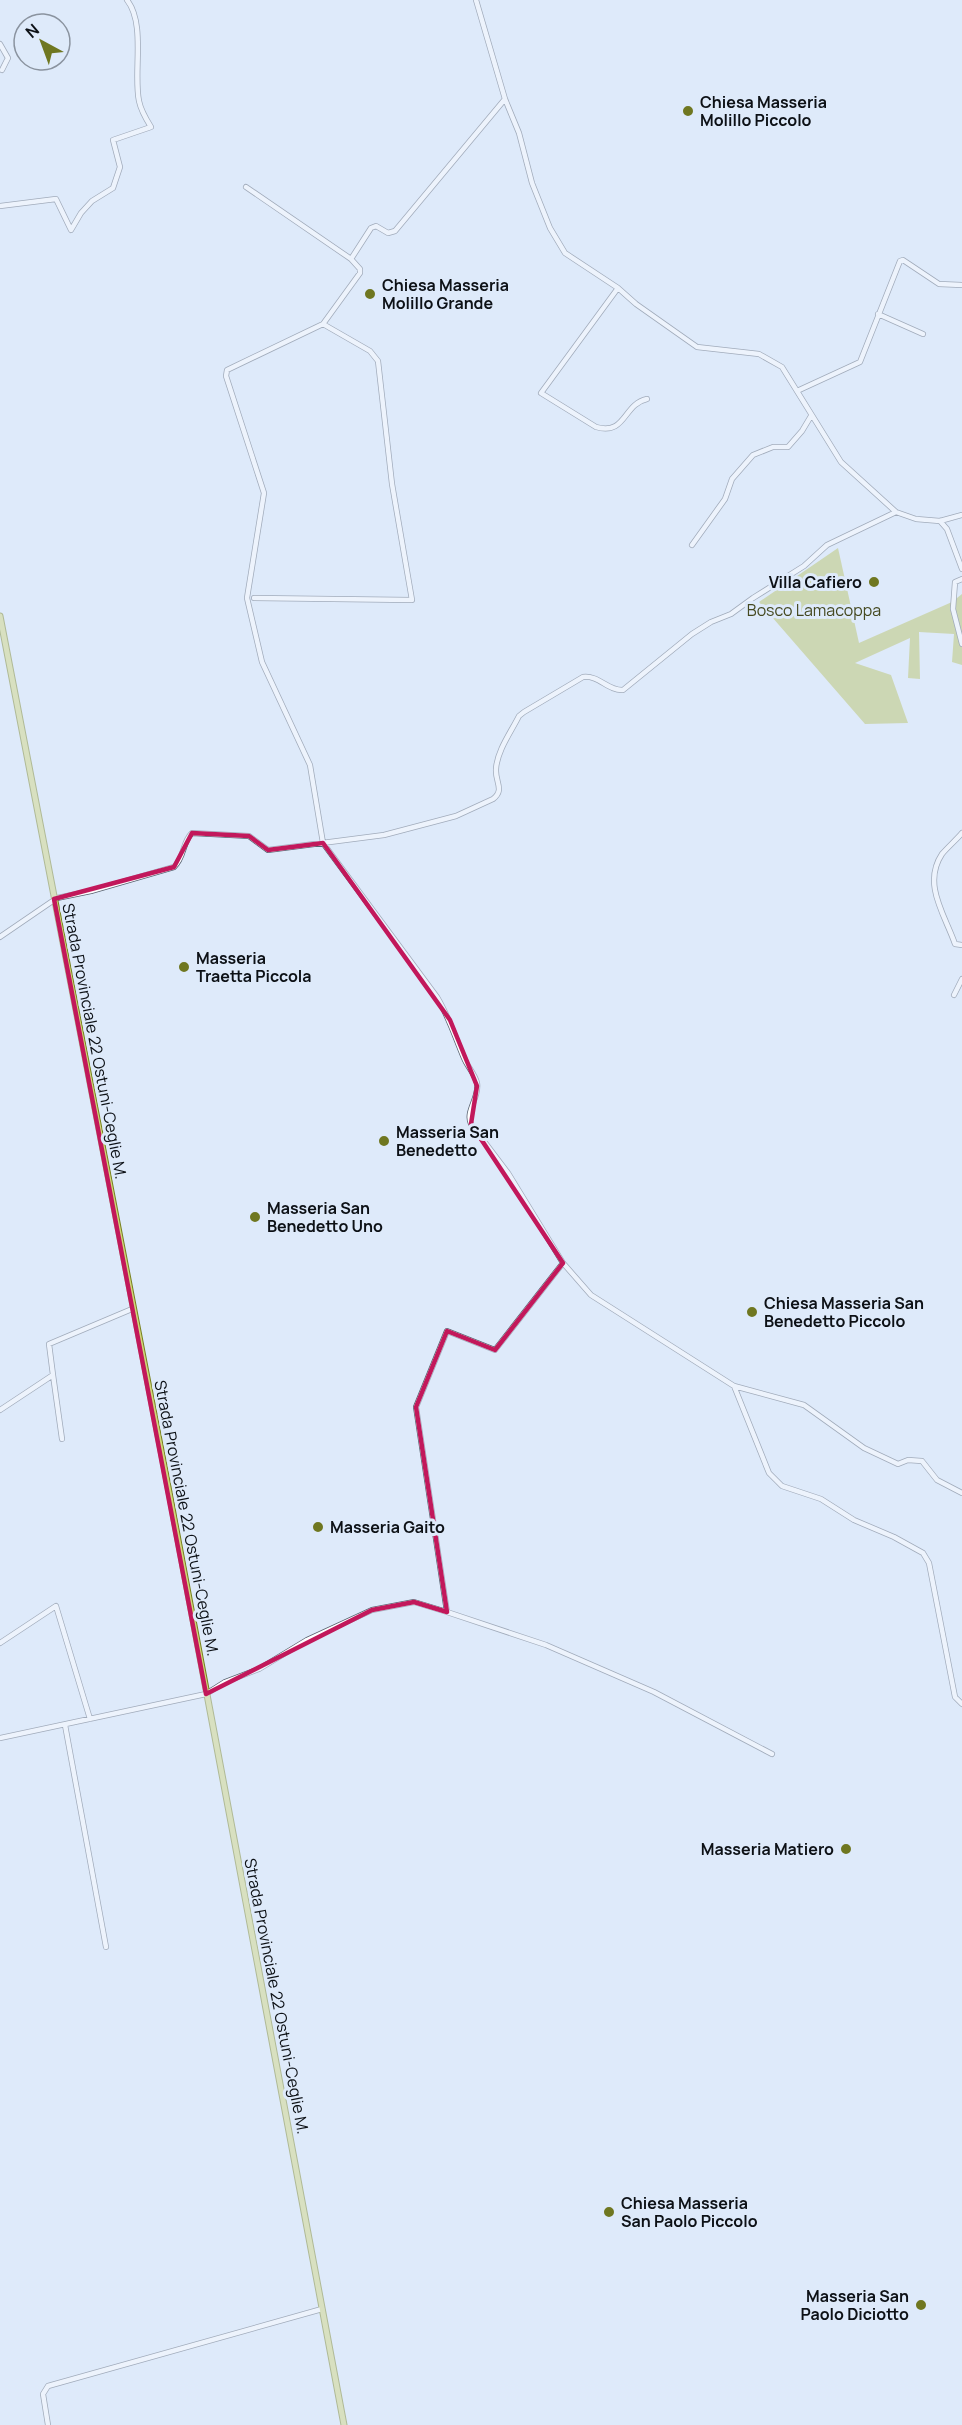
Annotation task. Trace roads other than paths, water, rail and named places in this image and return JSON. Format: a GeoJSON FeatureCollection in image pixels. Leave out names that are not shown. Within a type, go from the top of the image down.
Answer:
{"type":"FeatureCollection","features":[{"type":"Feature","properties":{"kind":"main road","name":"Strada Provinciale 22 Ostuni-Ceglie M."},"geometry":{"type":"LineString","coordinates":[[0,616],[344,2425]]}},
{"type":"Feature","properties":{"kind":"street"},"geometry":{"type":"LineString","coordinates":[[0,206],[56,200],[71,230],[81,213],[92,201],[113,188],[120,167],[113,140],[151,127],[139,102],[139,52],[133,8],[127,0]]}},
{"type":"Feature","properties":{"kind":"street"},"geometry":{"type":"LineString","coordinates":[[476,0],[505,99],[519,133],[532,183],[559,246],[576,262],[618,288],[636,304],[697,348],[759,354],[782,367],[841,462],[896,512],[916,519],[940,521],[962,515]]}},
{"type":"Feature","properties":{"kind":"street"},"geometry":{"type":"LineString","coordinates":[[0,44],[8,58],[2,70]]}},
{"type":"Feature","properties":{"kind":"street"},"geometry":{"type":"LineString","coordinates":[[351,259],[373,226],[378,226],[388,233],[395,231],[505,99]]}},
{"type":"Feature","properties":{"kind":"street"},"geometry":{"type":"LineString","coordinates":[[246,186],[351,259],[360,269],[360,273],[323,324],[226,370],[264,493],[248,598],[262,662],[310,765],[323,843],[437,997],[450,1020],[464,1059],[476,1080],[477,1092],[468,1118],[471,1124],[508,1173],[562,1263],[591,1295],[734,1386],[804,1405],[864,1448],[898,1464],[909,1460],[922,1461],[937,1480],[962,1493]]}},
{"type":"Feature","properties":{"kind":"street"},"geometry":{"type":"LineString","coordinates":[[797,391],[860,362],[900,261],[903,260],[939,284],[962,285]]}},
{"type":"Feature","properties":{"kind":"street"},"geometry":{"type":"LineString","coordinates":[[618,288],[541,393],[596,428],[604,430],[616,428],[640,401],[647,399]]}},
{"type":"Feature","properties":{"kind":"street"},"geometry":{"type":"LineString","coordinates":[[878,314],[923,334]]}},
{"type":"Feature","properties":{"kind":"street"},"geometry":{"type":"LineString","coordinates":[[254,598],[412,600],[392,484],[378,361],[370,351],[323,324]]}},
{"type":"Feature","properties":{"kind":"street"},"geometry":{"type":"LineString","coordinates":[[692,545],[725,499],[732,479],[753,455],[773,447],[788,447],[811,416]]}},
{"type":"Feature","properties":{"kind":"street"},"geometry":{"type":"LineString","coordinates":[[0,937],[54,900],[174,867],[181,861],[187,837],[192,833],[249,836],[268,850],[384,835],[456,816],[493,799],[501,789],[496,769],[498,757],[519,716],[524,711],[587,676],[617,690],[623,690],[693,634],[711,622],[731,614],[804,566],[827,545],[896,512]]}},
{"type":"Feature","properties":{"kind":"street"},"geometry":{"type":"LineString","coordinates":[[940,521],[947,529],[962,569]]}},
{"type":"Feature","properties":{"kind":"street"},"geometry":{"type":"LineString","coordinates":[[962,579],[955,582],[952,602],[962,644]]}},
{"type":"Feature","properties":{"kind":"street"},"geometry":{"type":"LineString","coordinates":[[962,833],[942,854],[933,873],[938,905],[947,921],[955,944],[962,945]]}},
{"type":"Feature","properties":{"kind":"street"},"geometry":{"type":"LineString","coordinates":[[954,995],[962,979]]}},
{"type":"Feature","properties":{"kind":"street"},"geometry":{"type":"LineString","coordinates":[[447,1612],[416,1407],[447,1331],[495,1350],[562,1263]]}},
{"type":"Feature","properties":{"kind":"street"},"geometry":{"type":"LineString","coordinates":[[62,1439],[49,1344],[132,1309]]}},
{"type":"Feature","properties":{"kind":"street"},"geometry":{"type":"LineString","coordinates":[[0,1410],[53,1375]]}},
{"type":"Feature","properties":{"kind":"street"},"geometry":{"type":"LineString","coordinates":[[734,1386],[769,1473],[782,1486],[821,1499],[854,1520],[894,1537],[923,1553],[929,1563],[955,1697],[962,1704]]}},
{"type":"Feature","properties":{"kind":"street"},"geometry":{"type":"LineString","coordinates":[[0,1738],[206,1694],[225,1682],[258,1669],[307,1640],[372,1610],[414,1602],[546,1645],[654,1692],[772,1754]]}},
{"type":"Feature","properties":{"kind":"street"},"geometry":{"type":"LineString","coordinates":[[0,1643],[56,1606],[90,1719]]}},
{"type":"Feature","properties":{"kind":"street"},"geometry":{"type":"LineString","coordinates":[[66,1725],[106,1947]]}},
{"type":"Feature","properties":{"kind":"street"},"geometry":{"type":"LineString","coordinates":[[48,2425],[43,2394],[48,2386],[322,2309]]}},
{"type":"Feature","properties":{"kind":"place","name":"Chiesa Masseria Molillo Piccolo"},"geometry":{"type":"Point","coordinates":[688,111]}},
{"type":"Feature","properties":{"kind":"place","name":"Chiesa Masseria Molillo Grande"},"geometry":{"type":"Point","coordinates":[370,294]}},
{"type":"Feature","properties":{"kind":"place","name":"Villa Cafiero"},"geometry":{"type":"Point","coordinates":[874,582]}},
{"type":"Feature","properties":{"kind":"place","name":"Masseria Traetta Piccola"},"geometry":{"type":"Point","coordinates":[184,967]}},
{"type":"Feature","properties":{"kind":"place","name":"Masseria San Benedetto"},"geometry":{"type":"Point","coordinates":[384,1141]}},
{"type":"Feature","properties":{"kind":"place","name":"Masseria San Benedetto Uno"},"geometry":{"type":"Point","coordinates":[255,1217]}},
{"type":"Feature","properties":{"kind":"place","name":"Chiesa Masseria San Benedetto Piccolo"},"geometry":{"type":"Point","coordinates":[752,1312]}},
{"type":"Feature","properties":{"kind":"place","name":"Masseria Gaito"},"geometry":{"type":"Point","coordinates":[318,1527]}},
{"type":"Feature","properties":{"kind":"place","name":"Masseria Matiero"},"geometry":{"type":"Point","coordinates":[846,1849]}},
{"type":"Feature","properties":{"kind":"place","name":"Chiesa Masseria San Paolo Piccolo"},"geometry":{"type":"Point","coordinates":[609,2212]}},
{"type":"Feature","properties":{"kind":"place","name":"Masseria San Paolo Diciotto"},"geometry":{"type":"Point","coordinates":[921,2305]}},
{"type":"Feature","properties":{"kind":"park label","name":"Bosco Lamacoppa"},"geometry":{"type":"Point","coordinates":[814,610]}}]}
